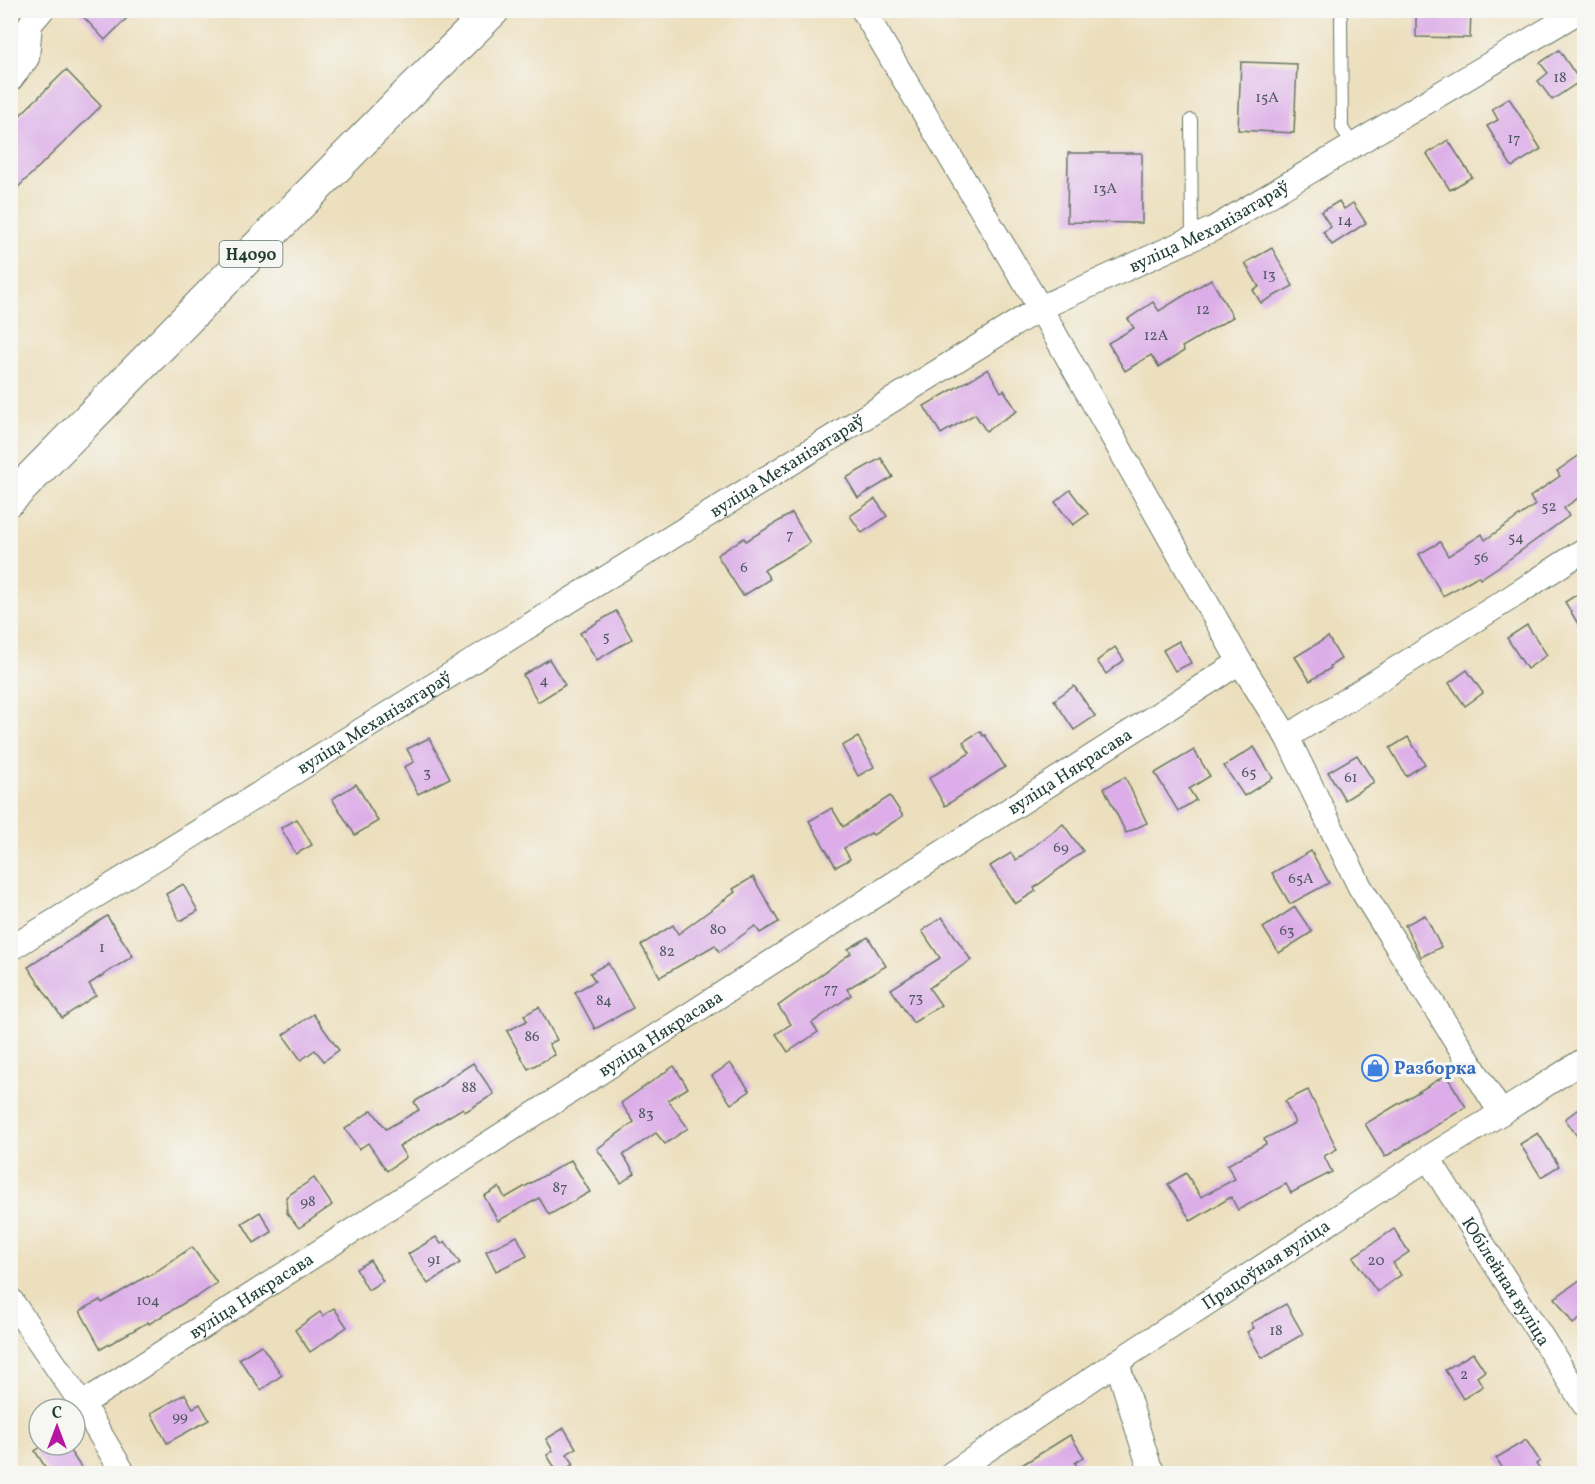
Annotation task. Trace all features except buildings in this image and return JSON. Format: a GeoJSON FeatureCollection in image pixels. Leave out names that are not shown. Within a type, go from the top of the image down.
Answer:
{"type":"FeatureCollection","features":[{"type":"Feature","properties":{"kind":"main road","name":"Н4090"},"geometry":{"type":"LineString","coordinates":[[10,499],[493,10]]}},
{"type":"Feature","properties":{"kind":"street"},"geometry":{"type":"LineString","coordinates":[[10,80],[27,58],[30,24],[42,10]]}},
{"type":"Feature","properties":{"kind":"street"},"geometry":{"type":"LineString","coordinates":[[863,10],[1040,308],[1240,662],[1287,737],[1360,887],[1502,1113]]}},
{"type":"Feature","properties":{"kind":"street","name":"вуліца Механізатараў"},"geometry":{"type":"LineString","coordinates":[[10,949],[1040,308],[1213,228],[1581,10]]}},
{"type":"Feature","properties":{"kind":"street"},"geometry":{"type":"LineString","coordinates":[[1287,737],[1584,549]]}},
{"type":"Feature","properties":{"kind":"street","name":"вуліца Някрасава"},"geometry":{"type":"LineString","coordinates":[[87,1401],[1240,662]]}},
{"type":"Feature","properties":{"kind":"street","name":"Працоўная вуліца"},"geometry":{"type":"LineString","coordinates":[[951,1473],[1428,1158],[1584,1060]]}},
{"type":"Feature","properties":{"kind":"street","name":"Юбілейная вуліца"},"geometry":{"type":"LineString","coordinates":[[1428,1158],[1584,1404]]}},
{"type":"Feature","properties":{"kind":"street"},"geometry":{"type":"LineString","coordinates":[[10,1299],[77,1397]]}},
{"type":"Feature","properties":{"kind":"street"},"geometry":{"type":"LineString","coordinates":[[1117,1362],[1149,1466],[1154,1473]]}},
{"type":"Feature","properties":{"kind":"street"},"geometry":{"type":"LineString","coordinates":[[87,1412],[124,1473]]}},
{"type":"Feature","properties":{"kind":"lane"},"geometry":{"type":"LineString","coordinates":[[1341,18],[1342,128],[1353,145]]}},
{"type":"Feature","properties":{"kind":"lane"},"geometry":{"type":"LineString","coordinates":[[1191,120],[1192,238]]}},
{"type":"Feature","properties":{"kind":"place","name":"Разборка"},"geometry":{"type":"Point","coordinates":[1375,1068]}}]}
